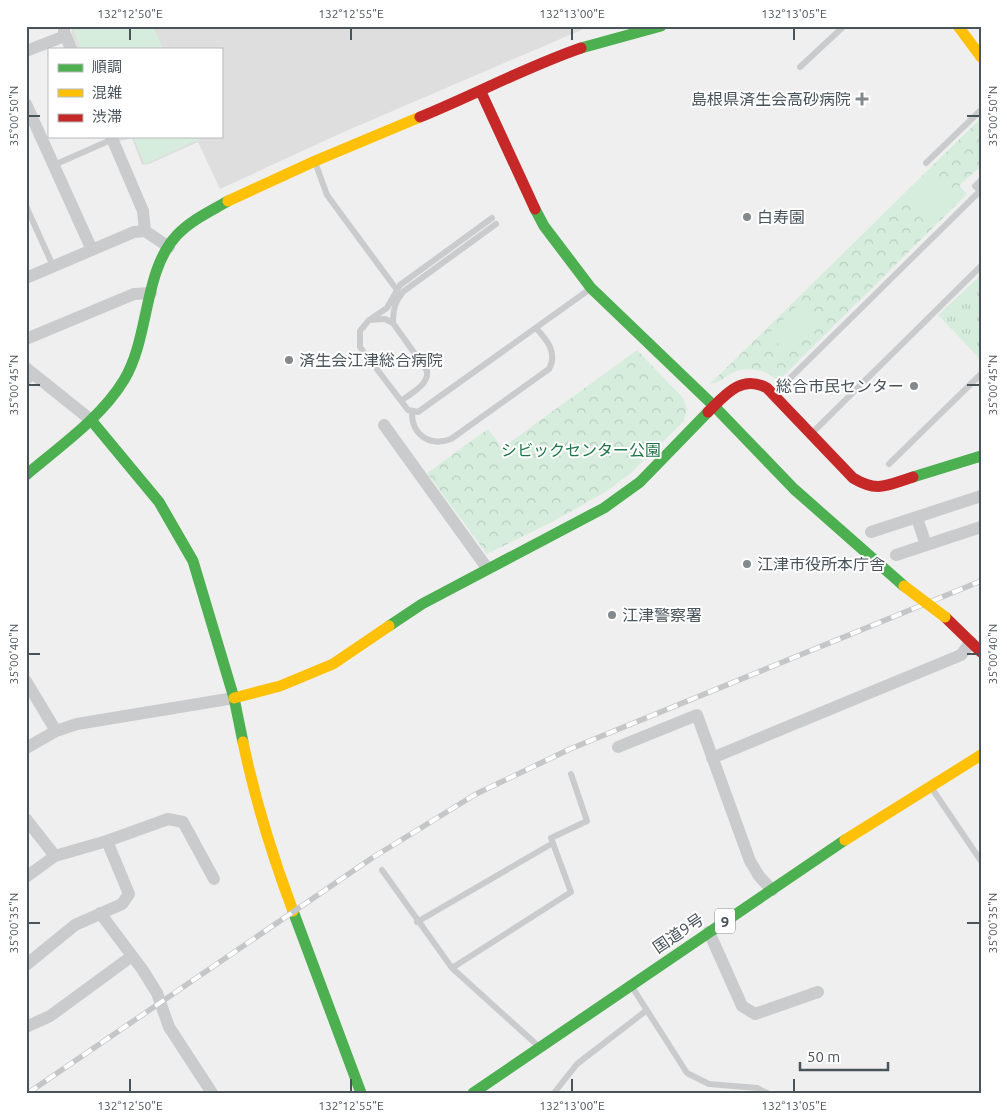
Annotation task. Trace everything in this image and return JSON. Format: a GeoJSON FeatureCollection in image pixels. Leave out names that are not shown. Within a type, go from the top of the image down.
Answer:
{"type":"FeatureCollection","features":[{"type":"Feature","properties":{"kind":"main road"},"geometry":{"type":"LineString","coordinates":[[26,475],[91,420],[114,394],[130,368],[140,343],[151,293],[162,259],[169,246],[189,224],[213,208],[315,161],[481,92],[549,60],[589,45],[661,26]]}},
{"type":"Feature","properties":{"kind":"main road"},"geometry":{"type":"LineString","coordinates":[[958,26],[981,56]]}},
{"type":"Feature","properties":{"kind":"main road"},"geometry":{"type":"LineString","coordinates":[[481,92],[530,203],[544,226],[591,288],[715,407],[794,489],[904,586],[945,617],[981,652]]}},
{"type":"Feature","properties":{"kind":"main road"},"geometry":{"type":"LineString","coordinates":[[234,698],[280,686],[333,664],[422,604],[487,568],[604,508],[640,482],[732,389],[744,383],[762,385],[857,481],[874,488],[981,456]]}},
{"type":"Feature","properties":{"kind":"main road"},"geometry":{"type":"LineString","coordinates":[[91,420],[159,502],[181,537],[193,561],[234,698],[254,795],[271,851],[361,1093]]}},
{"type":"Feature","properties":{"kind":"main road","name":"国道9号"},"geometry":{"type":"LineString","coordinates":[[473,1093],[772,890],[981,755]]}},
{"type":"Feature","properties":{"kind":"street"},"geometry":{"type":"LineString","coordinates":[[26,51],[65,31],[71,48]]}},
{"type":"Feature","properties":{"kind":"street"},"geometry":{"type":"LineString","coordinates":[[26,104],[92,250]]}},
{"type":"Feature","properties":{"kind":"street"},"geometry":{"type":"LineString","coordinates":[[112,138],[143,211],[145,231]]}},
{"type":"Feature","properties":{"kind":"street"},"geometry":{"type":"LineString","coordinates":[[26,278],[134,232],[145,231],[169,246]]}},
{"type":"Feature","properties":{"kind":"street"},"geometry":{"type":"LineString","coordinates":[[26,339],[134,294],[151,293]]}},
{"type":"Feature","properties":{"kind":"street"},"geometry":{"type":"LineString","coordinates":[[29,375],[91,420]]}},
{"type":"Feature","properties":{"kind":"street"},"geometry":{"type":"LineString","coordinates":[[384,426],[487,568]]}},
{"type":"Feature","properties":{"kind":"street"},"geometry":{"type":"LineString","coordinates":[[872,532],[981,496]]}},
{"type":"Feature","properties":{"kind":"street"},"geometry":{"type":"LineString","coordinates":[[917,518],[926,545]]}},
{"type":"Feature","properties":{"kind":"street"},"geometry":{"type":"LineString","coordinates":[[896,555],[981,527]]}},
{"type":"Feature","properties":{"kind":"street"},"geometry":{"type":"LineString","coordinates":[[712,758],[961,654],[971,642]]}},
{"type":"Feature","properties":{"kind":"street"},"geometry":{"type":"LineString","coordinates":[[26,681],[56,731]]}},
{"type":"Feature","properties":{"kind":"street"},"geometry":{"type":"LineString","coordinates":[[26,748],[56,731],[77,724],[234,698]]}},
{"type":"Feature","properties":{"kind":"street"},"geometry":{"type":"LineString","coordinates":[[618,746],[696,715],[750,861],[759,876],[772,890]]}},
{"type":"Feature","properties":{"kind":"street"},"geometry":{"type":"LineString","coordinates":[[26,819],[54,856]]}},
{"type":"Feature","properties":{"kind":"street"},"geometry":{"type":"LineString","coordinates":[[26,876],[54,856],[107,841],[168,819],[183,822],[214,879]]}},
{"type":"Feature","properties":{"kind":"street"},"geometry":{"type":"LineString","coordinates":[[26,965],[75,925],[122,904],[129,894],[107,841]]}},
{"type":"Feature","properties":{"kind":"street"},"geometry":{"type":"LineString","coordinates":[[100,914],[157,993],[169,1027],[212,1093]]}},
{"type":"Feature","properties":{"kind":"street"},"geometry":{"type":"LineString","coordinates":[[709,932],[742,1006],[755,1014],[818,992]]}},
{"type":"Feature","properties":{"kind":"street"},"geometry":{"type":"LineString","coordinates":[[26,1027],[50,1016],[132,956]]}},
{"type":"Feature","properties":{"kind":"lane"},"geometry":{"type":"LineString","coordinates":[[800,67],[844,26]]}},
{"type":"Feature","properties":{"kind":"lane"},"geometry":{"type":"LineString","coordinates":[[926,164],[981,110]]}},
{"type":"Feature","properties":{"kind":"lane"},"geometry":{"type":"LineString","coordinates":[[54,165],[112,138]]}},
{"type":"Feature","properties":{"kind":"lane"},"geometry":{"type":"LineString","coordinates":[[315,161],[327,195],[397,290]]}},
{"type":"Feature","properties":{"kind":"lane"},"geometry":{"type":"LineString","coordinates":[[774,395],[980,192],[975,186],[981,180]]}},
{"type":"Feature","properties":{"kind":"lane"},"geometry":{"type":"LineString","coordinates":[[26,206],[53,266]]}},
{"type":"Feature","properties":{"kind":"lane"},"geometry":{"type":"LineString","coordinates":[[393,323],[393,308],[396,300],[404,291],[494,221],[400,285],[387,308],[369,320],[360,331],[360,347],[408,410],[422,410],[591,288]]}},
{"type":"Feature","properties":{"kind":"lane"},"geometry":{"type":"LineString","coordinates":[[811,434],[981,266]]}},
{"type":"Feature","properties":{"kind":"lane"},"geometry":{"type":"LineString","coordinates":[[369,320],[385,319],[393,323],[425,367],[428,375],[423,385],[401,401]]}},
{"type":"Feature","properties":{"kind":"lane"},"geometry":{"type":"LineString","coordinates":[[412,411],[412,421],[416,430],[424,439],[440,443],[451,439],[548,370],[553,362],[551,349],[536,328]]}},
{"type":"Feature","properties":{"kind":"lane"},"geometry":{"type":"LineString","coordinates":[[888,464],[981,374]]}},
{"type":"Feature","properties":{"kind":"lane"},"geometry":{"type":"LineString","coordinates":[[452,968],[571,892],[551,838],[587,821],[570,774]]}},
{"type":"Feature","properties":{"kind":"lane"},"geometry":{"type":"LineString","coordinates":[[931,787],[981,861]]}},
{"type":"Feature","properties":{"kind":"lane"},"geometry":{"type":"LineString","coordinates":[[417,922],[554,843]]}},
{"type":"Feature","properties":{"kind":"lane"},"geometry":{"type":"LineString","coordinates":[[382,870],[417,922],[452,968],[540,1048]]}},
{"type":"Feature","properties":{"kind":"lane"},"geometry":{"type":"LineString","coordinates":[[631,985],[687,1073],[709,1084],[757,1088],[767,1093]]}},
{"type":"Feature","properties":{"kind":"lane"},"geometry":{"type":"LineString","coordinates":[[554,1093],[577,1064],[646,1010]]}},
{"type":"Feature","properties":{"kind":"shaded area"},"geometry":{"type":"Polygon","coordinates":[[[72,26],[618,26],[586,28],[346,131],[220,189],[198,142],[149,164],[142,165],[132,138],[222,138],[222,48],[76,48],[71,38],[72,26]]]}},
{"type":"Feature","properties":{"kind":"shaded area"},"geometry":{"type":"Polygon","coordinates":[[[115,138],[132,138],[117,142],[115,138]]]}},
{"type":"Feature","properties":{"kind":"green space"},"geometry":{"type":"Polygon","coordinates":[[[74,26],[153,26],[163,48],[81,48],[73,29],[74,26]]]}},
{"type":"Feature","properties":{"kind":"green space"},"geometry":{"type":"Polygon","coordinates":[[[981,118],[981,166],[959,186],[967,194],[778,381],[769,374],[745,369],[734,372],[710,384],[981,118]]]}},
{"type":"Feature","properties":{"kind":"green space"},"geometry":{"type":"Polygon","coordinates":[[[133,138],[202,138],[145,164],[133,138]]]}},
{"type":"Feature","properties":{"kind":"green space"},"geometry":{"type":"Polygon","coordinates":[[[933,174],[954,195],[926,223],[905,202],[933,174]]]}},
{"type":"Feature","properties":{"kind":"green space"},"geometry":{"type":"Polygon","coordinates":[[[981,275],[981,360],[938,315],[981,275]]]}},
{"type":"Feature","properties":{"kind":"green space"},"geometry":{"type":"Polygon","coordinates":[[[799,304],[818,323],[788,353],[768,334],[799,304]]]}},
{"type":"Feature","properties":{"kind":"green space","name":"シビックセンター公園"},"geometry":{"type":"Polygon","coordinates":[[[637,350],[683,398],[687,409],[684,421],[631,473],[607,491],[554,521],[487,554],[427,473],[488,429],[502,448],[637,350]]]}},
{"type":"Feature","properties":{"kind":"railway"},"geometry":{"type":"LineString","coordinates":[[28,1093],[372,858],[476,794],[570,749],[981,581]]}},
{"type":"Feature","properties":{"kind":"traffic: fast"},"geometry":{"type":"LineString","coordinates":[[581,48],[661,26]]}},
{"type":"Feature","properties":{"kind":"traffic: fast"},"geometry":{"type":"LineString","coordinates":[[26,475],[79,431],[115,394],[132,363],[152,285],[166,250],[177,235],[188,225],[228,201]]}},
{"type":"Feature","properties":{"kind":"traffic: fast"},"geometry":{"type":"LineString","coordinates":[[535,209],[544,226],[591,288],[715,407],[794,489],[904,586]]}},
{"type":"Feature","properties":{"kind":"traffic: fast"},"geometry":{"type":"LineString","coordinates":[[389,626],[422,604],[604,508],[640,482],[708,412]]}},
{"type":"Feature","properties":{"kind":"traffic: fast"},"geometry":{"type":"LineString","coordinates":[[91,420],[159,502],[193,561],[234,698],[243,742]]}},
{"type":"Feature","properties":{"kind":"traffic: fast"},"geometry":{"type":"LineString","coordinates":[[913,477],[981,456]]}},
{"type":"Feature","properties":{"kind":"traffic: fast"},"geometry":{"type":"LineString","coordinates":[[473,1093],[845,840]]}},
{"type":"Feature","properties":{"kind":"traffic: fast"},"geometry":{"type":"LineString","coordinates":[[293,911],[361,1093]]}},
{"type":"Feature","properties":{"kind":"traffic: slow"},"geometry":{"type":"LineString","coordinates":[[958,26],[981,57]]}},
{"type":"Feature","properties":{"kind":"traffic: slow"},"geometry":{"type":"LineString","coordinates":[[228,201],[315,161],[420,117]]}},
{"type":"Feature","properties":{"kind":"traffic: slow"},"geometry":{"type":"LineString","coordinates":[[904,586],[945,617]]}},
{"type":"Feature","properties":{"kind":"traffic: slow"},"geometry":{"type":"LineString","coordinates":[[234,698],[280,686],[333,664],[389,626]]}},
{"type":"Feature","properties":{"kind":"traffic: slow"},"geometry":{"type":"LineString","coordinates":[[243,742],[265,827],[293,911]]}},
{"type":"Feature","properties":{"kind":"traffic: slow"},"geometry":{"type":"LineString","coordinates":[[845,840],[981,755]]}},
{"type":"Feature","properties":{"kind":"traffic: jam"},"geometry":{"type":"LineString","coordinates":[[420,117],[581,48]]}},
{"type":"Feature","properties":{"kind":"traffic: jam"},"geometry":{"type":"LineString","coordinates":[[481,92],[535,209]]}},
{"type":"Feature","properties":{"kind":"traffic: jam"},"geometry":{"type":"LineString","coordinates":[[708,412],[734,388],[749,383],[758,384],[767,388],[853,478],[869,485],[883,486],[913,477]]}},
{"type":"Feature","properties":{"kind":"traffic: jam"},"geometry":{"type":"LineString","coordinates":[[945,617],[981,652]]}},
{"type":"Feature","properties":{"kind":"place","name":"島根県済生会高砂病院"},"geometry":{"type":"Point","coordinates":[862,99]}},
{"type":"Feature","properties":{"kind":"place","name":"白寿園"},"geometry":{"type":"Point","coordinates":[747,217]}},
{"type":"Feature","properties":{"kind":"place","name":"済生会江津総合病院"},"geometry":{"type":"Point","coordinates":[289,360]}},
{"type":"Feature","properties":{"kind":"place","name":"総合市民センター"},"geometry":{"type":"Point","coordinates":[914,386]}},
{"type":"Feature","properties":{"kind":"place","name":"江津市役所本庁舎"},"geometry":{"type":"Point","coordinates":[747,564]}},
{"type":"Feature","properties":{"kind":"place","name":"江津警察署"},"geometry":{"type":"Point","coordinates":[612,615]}}]}
